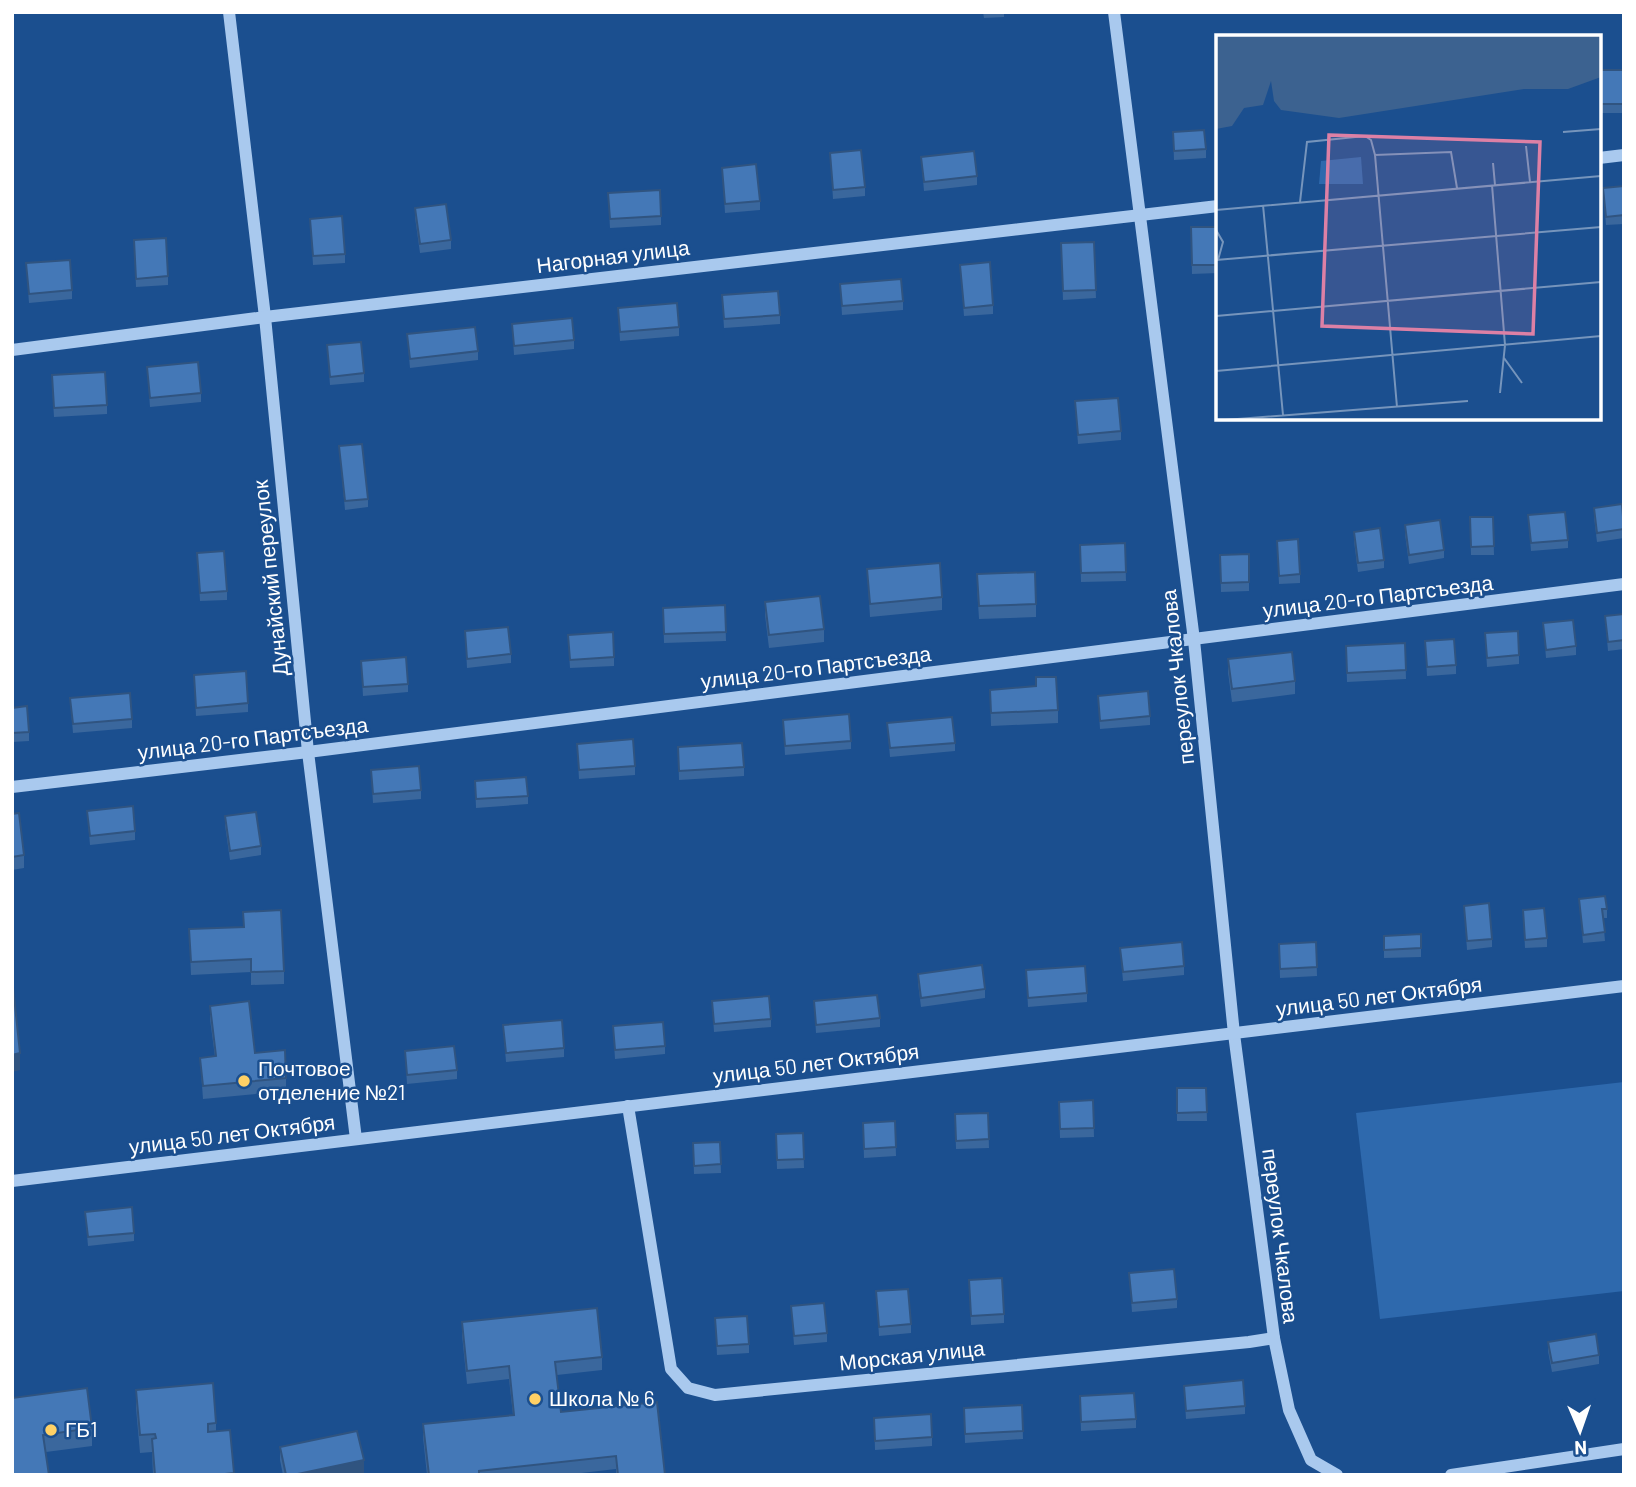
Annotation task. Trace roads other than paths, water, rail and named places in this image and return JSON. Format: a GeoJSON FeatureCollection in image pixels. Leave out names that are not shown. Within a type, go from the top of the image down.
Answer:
{"type":"FeatureCollection","features":[{"type":"Feature","properties":{"kind":"street","name":"Дунайский переулок"},"geometry":{"type":"LineString","coordinates":[[229,12],[265,317],[308,752],[356,1139]]}},
{"type":"Feature","properties":{"kind":"street","name":"переулок Чкалова"},"geometry":{"type":"LineString","coordinates":[[1114,12],[1194,640],[1234,1034],[1273,1338]]}},
{"type":"Feature","properties":{"kind":"street"},"geometry":{"type":"LineString","coordinates":[[1601,158],[1624,155]]}},
{"type":"Feature","properties":{"kind":"street","name":"Нагорная улица"},"geometry":{"type":"LineString","coordinates":[[12,350],[265,317],[1216,206]]}},
{"type":"Feature","properties":{"kind":"street","name":"улица 20-го Партсъезда"},"geometry":{"type":"LineString","coordinates":[[12,787],[308,752],[1624,584]]}},
{"type":"Feature","properties":{"kind":"street","name":"улица 50 лет Октября"},"geometry":{"type":"LineString","coordinates":[[12,1181],[1624,986]]}},
{"type":"Feature","properties":{"kind":"street","name":"Морская улица"},"geometry":{"type":"LineString","coordinates":[[628,1106],[671,1368],[688,1388],[715,1395],[1236,1344],[1273,1338]]}},
{"type":"Feature","properties":{"kind":"street"},"geometry":{"type":"LineString","coordinates":[[1273,1338],[1289,1410],[1311,1460],[1337,1475]]}},
{"type":"Feature","properties":{"kind":"street"},"geometry":{"type":"LineString","coordinates":[[1451,1475],[1624,1449]]}},
{"type":"Feature","properties":{"kind":"place","name":"Почтовое отделение №21"},"geometry":{"type":"Point","coordinates":[244,1081]}},
{"type":"Feature","properties":{"kind":"place","name":"Школа № 6"},"geometry":{"type":"Point","coordinates":[535,1399]}},
{"type":"Feature","properties":{"kind":"place","name":"ГБ1"},"geometry":{"type":"Point","coordinates":[51,1430]}}]}
